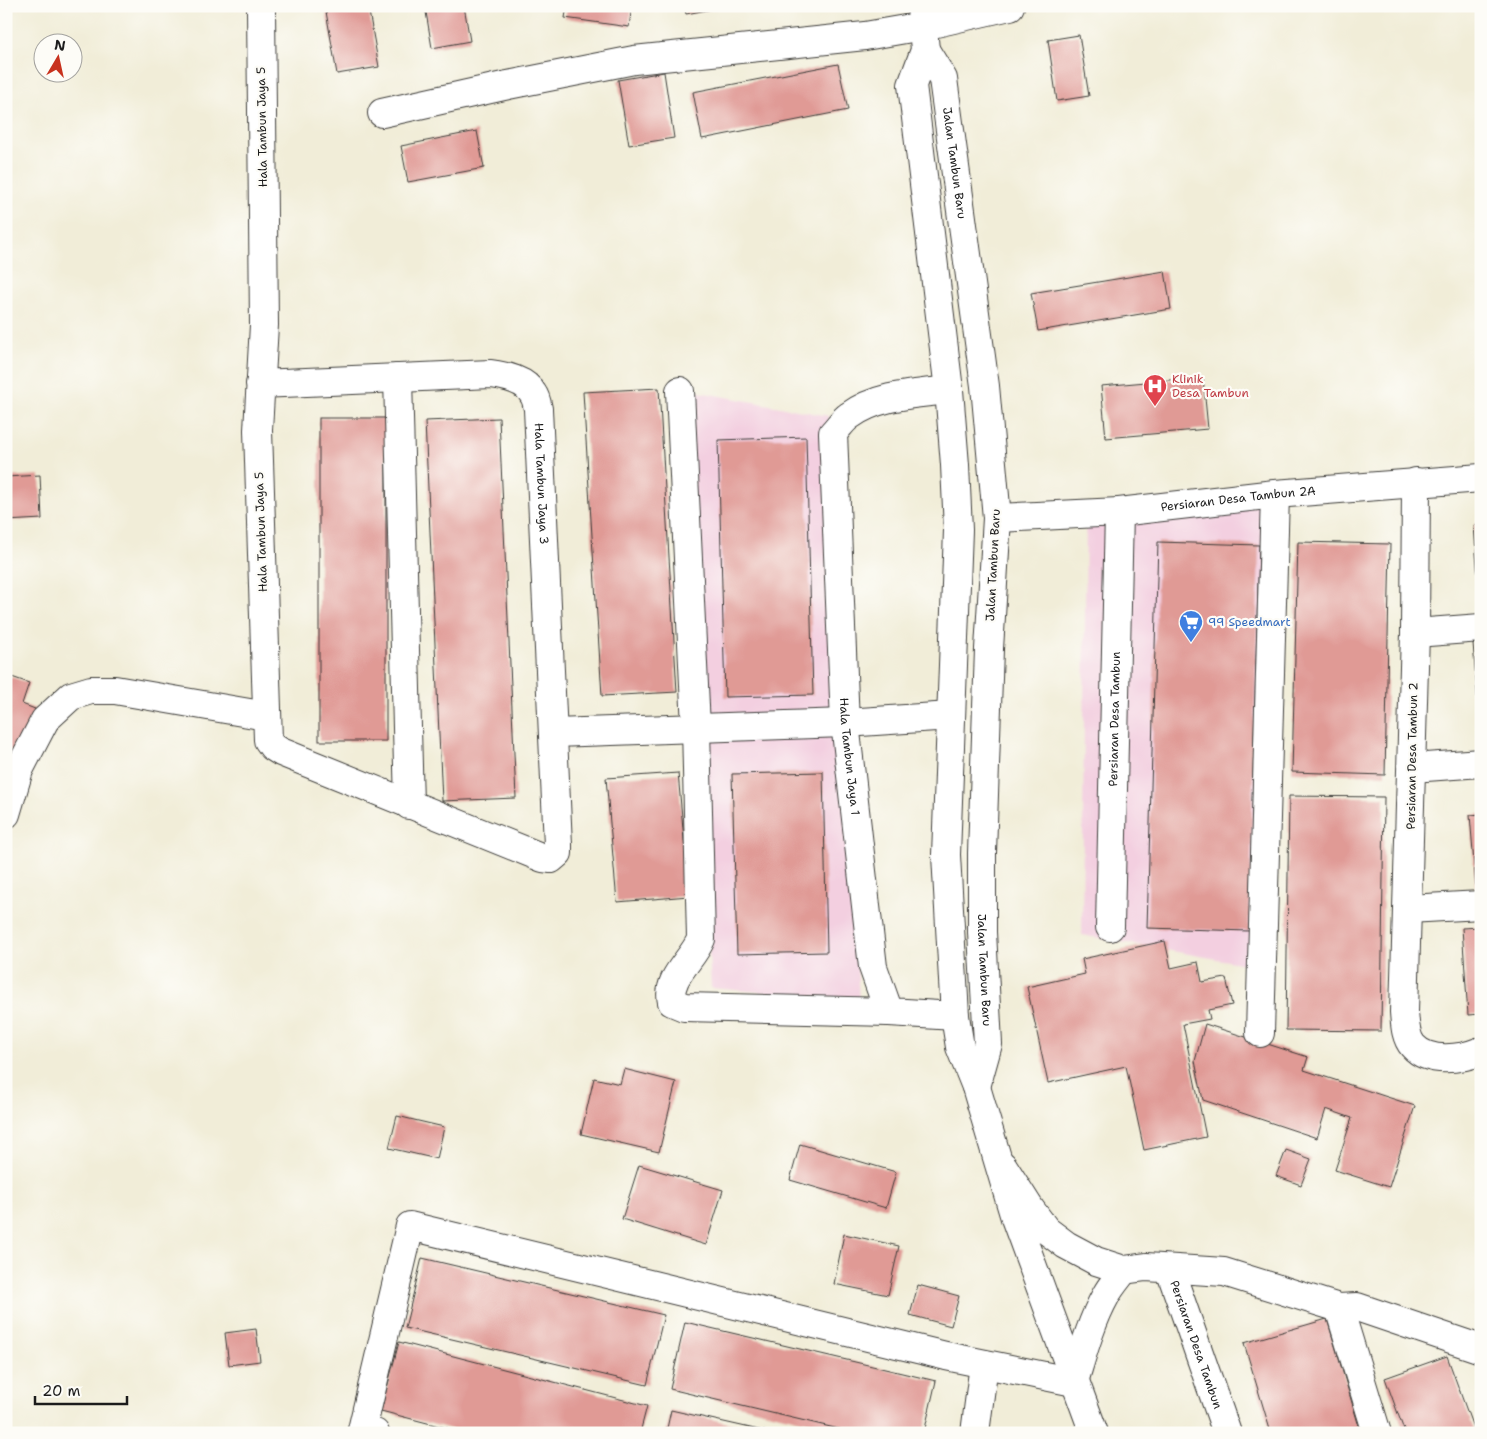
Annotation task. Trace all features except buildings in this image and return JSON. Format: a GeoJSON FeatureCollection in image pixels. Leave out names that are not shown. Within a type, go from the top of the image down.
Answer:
{"type":"FeatureCollection","features":[{"type":"Feature","properties":{"kind":"street","name":"Hala Tambun Jaya 5"},"geometry":{"type":"LineString","coordinates":[[261,6],[264,325],[258,430],[268,740],[273,748],[281,752],[543,858],[552,858],[558,853]]}},
{"type":"Feature","properties":{"kind":"street"},"geometry":{"type":"LineString","coordinates":[[382,113],[634,60],[923,28],[1010,6]]}},
{"type":"Feature","properties":{"kind":"street"},"geometry":{"type":"LineString","coordinates":[[923,28],[912,85],[949,390],[958,530],[946,854],[955,1016],[960,1047],[976,1087],[1015,1218],[1094,1433]]}},
{"type":"Feature","properties":{"kind":"street","name":"Jalan Tambun Baru"},"geometry":{"type":"LineString","coordinates":[[923,28],[943,79],[985,386],[997,518],[989,648],[982,853],[982,932],[988,1044],[976,1087]]}},
{"type":"Feature","properties":{"kind":"street","name":"Hala Tambun Jaya 3"},"geometry":{"type":"LineString","coordinates":[[260,384],[491,374],[507,376],[533,392],[538,409],[558,853]]}},
{"type":"Feature","properties":{"kind":"street"},"geometry":{"type":"LineString","coordinates":[[398,378],[409,805]]}},
{"type":"Feature","properties":{"kind":"street","name":"Hala Tambun Jaya 1"},"geometry":{"type":"LineString","coordinates":[[889,1012],[873,967],[845,723],[833,433],[848,416],[872,403],[897,396],[949,390]]}},
{"type":"Feature","properties":{"kind":"street"},"geometry":{"type":"LineString","coordinates":[[680,391],[696,727],[701,939],[697,949],[688,958],[673,983],[670,992],[672,1002],[684,1007],[889,1012],[955,1016]]}},
{"type":"Feature","properties":{"kind":"street"},"geometry":{"type":"LineString","coordinates":[[955,465],[968,487],[997,518]]}},
{"type":"Feature","properties":{"kind":"street","name":"Persiaran Desa Tambun 2A"},"geometry":{"type":"LineString","coordinates":[[997,518],[1119,512],[1276,494],[1481,478]]}},
{"type":"Feature","properties":{"kind":"street","name":"Persiaran Desa Tambun 2"},"geometry":{"type":"LineString","coordinates":[[1416,482],[1415,633],[1405,1029],[1412,1045],[1423,1054],[1440,1058],[1458,1058],[1481,1051]]}},
{"type":"Feature","properties":{"kind":"street"},"geometry":{"type":"LineString","coordinates":[[1260,1034],[1276,494]]}},
{"type":"Feature","properties":{"kind":"street","name":"Persiaran Desa Tambun"},"geometry":{"type":"LineString","coordinates":[[1110,927],[1119,512]]}},
{"type":"Feature","properties":{"kind":"street"},"geometry":{"type":"LineString","coordinates":[[1415,633],[1481,628]]}},
{"type":"Feature","properties":{"kind":"street"},"geometry":{"type":"LineString","coordinates":[[951,716],[989,648]]}},
{"type":"Feature","properties":{"kind":"street"},"geometry":{"type":"LineString","coordinates":[[6,814],[19,770],[45,720],[72,696],[91,690],[115,690],[266,716]]}},
{"type":"Feature","properties":{"kind":"street"},"geometry":{"type":"LineString","coordinates":[[554,733],[845,723],[951,716]]}},
{"type":"Feature","properties":{"kind":"street"},"geometry":{"type":"LineString","coordinates":[[951,716],[965,738],[984,788]]}},
{"type":"Feature","properties":{"kind":"street"},"geometry":{"type":"LineString","coordinates":[[1412,768],[1481,764]]}},
{"type":"Feature","properties":{"kind":"street"},"geometry":{"type":"LineString","coordinates":[[1408,910],[1481,905]]}},
{"type":"Feature","properties":{"kind":"street","name":"Persiaran Desa Tambun"},"geometry":{"type":"LineString","coordinates":[[996,1154],[1031,1210],[1046,1230],[1066,1245],[1096,1261],[1124,1270],[1146,1267],[1170,1270],[1226,1433]]}},
{"type":"Feature","properties":{"kind":"street"},"geometry":{"type":"LineString","coordinates":[[375,1433],[362,1430],[410,1226],[984,1364],[1074,1382]]}},
{"type":"Feature","properties":{"kind":"street"},"geometry":{"type":"LineString","coordinates":[[1074,1382],[1085,1343],[1095,1317],[1107,1294],[1124,1270]]}},
{"type":"Feature","properties":{"kind":"street"},"geometry":{"type":"LineString","coordinates":[[1170,1270],[1224,1272],[1339,1308],[1357,1307],[1481,1349]]}},
{"type":"Feature","properties":{"kind":"street"},"geometry":{"type":"LineString","coordinates":[[1339,1308],[1377,1433]]}},
{"type":"Feature","properties":{"kind":"street"},"geometry":{"type":"LineString","coordinates":[[975,1433],[984,1364]]}},
{"type":"Feature","properties":{"kind":"shaded area"},"geometry":{"type":"Polygon","coordinates":[[[677,388],[829,416],[859,1000],[711,988],[677,388]]]}},
{"type":"Feature","properties":{"kind":"shaded area"},"geometry":{"type":"Polygon","coordinates":[[[1276,489],[1256,966],[1082,935],[1086,506],[1276,489]]]}},
{"type":"Feature","properties":{"kind":"place","name":"Klinik Desa Tambun"},"geometry":{"type":"Point","coordinates":[1155,407]}},
{"type":"Feature","properties":{"kind":"place","name":"99 Speedmart"},"geometry":{"type":"Point","coordinates":[1191,643]}}]}
